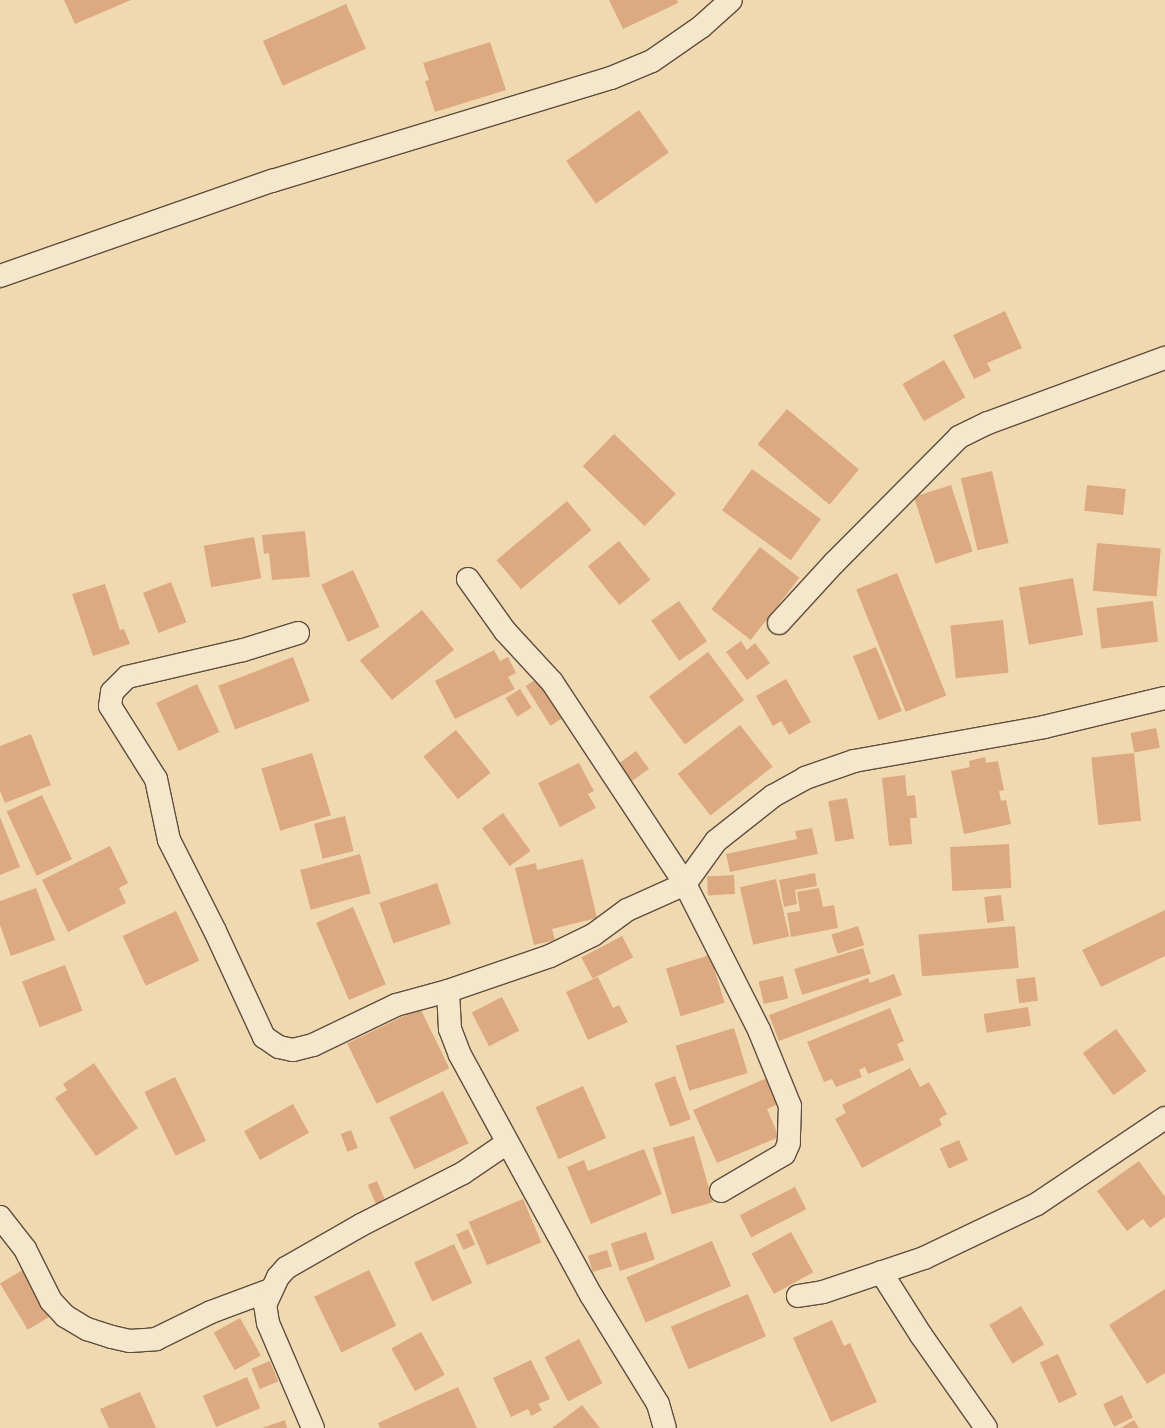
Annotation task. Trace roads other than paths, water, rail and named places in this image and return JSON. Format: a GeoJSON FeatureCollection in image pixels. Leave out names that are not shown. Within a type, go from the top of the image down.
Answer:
{"type":"FeatureCollection","features":[{"type":"Feature","properties":{"kind":"street"},"geometry":{"type":"LineString","coordinates":[[0,276],[272,181],[611,78],[652,61],[701,27],[731,0]]}},
{"type":"Feature","properties":{"kind":"street"},"geometry":{"type":"LineString","coordinates":[[779,623],[834,562],[959,437],[988,423],[1165,358]]}},
{"type":"Feature","properties":{"kind":"street"},"geometry":{"type":"LineString","coordinates":[[468,579],[505,631],[552,682],[685,884],[759,1030],[790,1106],[791,1131],[784,1154],[721,1191]]}},
{"type":"Feature","properties":{"kind":"street"},"geometry":{"type":"LineString","coordinates":[[298,633],[243,650],[127,677],[112,692],[110,706],[156,779],[169,840],[216,931],[264,1037],[279,1048],[293,1050],[313,1045],[396,1005],[448,991],[550,956],[593,935],[627,910],[685,884],[716,841],[773,796],[806,778],[854,761],[1044,728],[1165,698]]}},
{"type":"Feature","properties":{"kind":"street"},"geometry":{"type":"LineString","coordinates":[[448,991],[450,1029],[460,1055],[590,1295],[658,1404],[666,1428]]}},
{"type":"Feature","properties":{"kind":"street"},"geometry":{"type":"LineString","coordinates":[[798,1296],[924,1258],[1037,1204],[1165,1118]]}},
{"type":"Feature","properties":{"kind":"street"},"geometry":{"type":"LineString","coordinates":[[313,1428],[268,1323],[265,1304],[270,1290],[286,1268],[361,1224],[463,1172],[507,1142]]}},
{"type":"Feature","properties":{"kind":"street"},"geometry":{"type":"LineString","coordinates":[[0,1217],[25,1249],[51,1301],[66,1316],[87,1329],[112,1337],[130,1340],[156,1339],[211,1312],[270,1290]]}},
{"type":"Feature","properties":{"kind":"street"},"geometry":{"type":"LineString","coordinates":[[882,1272],[921,1336],[986,1428]]}}]}
